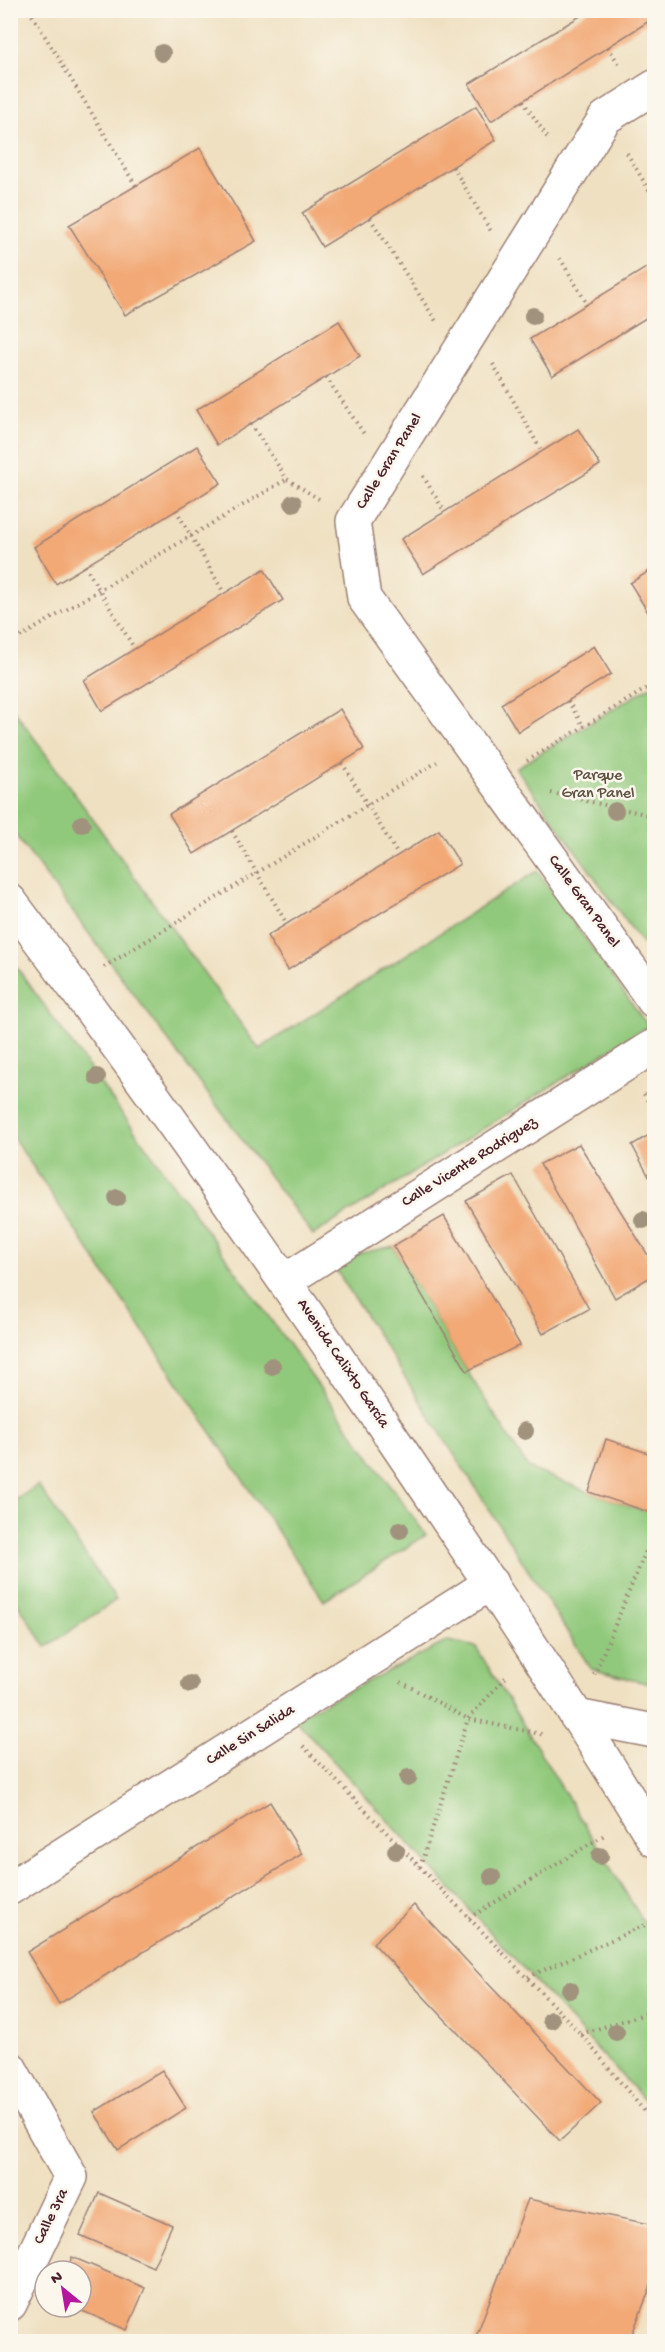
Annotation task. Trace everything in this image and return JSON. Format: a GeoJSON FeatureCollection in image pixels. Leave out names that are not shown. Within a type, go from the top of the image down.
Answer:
{"type":"FeatureCollection","features":[{"type":"Feature","properties":{"kind":"street","name":"Calle Gran Panel"},"geometry":{"type":"LineString","coordinates":[[654,87],[605,118],[353,521],[364,598],[654,1001]]}},
{"type":"Feature","properties":{"kind":"street","name":"Avenida Calixto García"},"geometry":{"type":"LineString","coordinates":[[10,901],[74,986],[285,1281],[491,1583],[647,1827]]}},
{"type":"Feature","properties":{"kind":"street","name":"Calle Vicente Rodriguez"},"geometry":{"type":"LineString","coordinates":[[285,1281],[654,1046]]}},
{"type":"Feature","properties":{"kind":"street","name":"Calle Sin Salida"},"geometry":{"type":"LineString","coordinates":[[10,1888],[491,1583]]}},
{"type":"Feature","properties":{"kind":"street"},"geometry":{"type":"LineString","coordinates":[[576,1716],[654,1731]]}},
{"type":"Feature","properties":{"kind":"street","name":"Calle 3ra"},"geometry":{"type":"LineString","coordinates":[[10,2068],[71,2178],[10,2304]]}},
{"type":"Feature","properties":{"kind":"path"},"geometry":{"type":"LineString","coordinates":[[29,10],[136,186]]}},
{"type":"Feature","properties":{"kind":"path"},"geometry":{"type":"LineString","coordinates":[[605,118],[654,199]]}},
{"type":"Feature","properties":{"kind":"path"},"geometry":{"type":"LineString","coordinates":[[453,167],[512,267]]}},
{"type":"Feature","properties":{"kind":"path"},"geometry":{"type":"LineString","coordinates":[[370,218],[466,342],[542,452]]}},
{"type":"Feature","properties":{"kind":"path"},"geometry":{"type":"LineString","coordinates":[[540,223],[587,304]]}},
{"type":"Feature","properties":{"kind":"path"},"geometry":{"type":"LineString","coordinates":[[326,377],[386,469]]}},
{"type":"Feature","properties":{"kind":"path"},"geometry":{"type":"LineString","coordinates":[[251,424],[287,479],[353,521]]}},
{"type":"Feature","properties":{"kind":"path"},"geometry":{"type":"LineString","coordinates":[[10,643],[287,479]]}},
{"type":"Feature","properties":{"kind":"path"},"geometry":{"type":"LineString","coordinates":[[176,510],[224,593]]}},
{"type":"Feature","properties":{"kind":"path"},"geometry":{"type":"LineString","coordinates":[[85,566],[134,648]]}},
{"type":"Feature","properties":{"kind":"path"},"geometry":{"type":"LineString","coordinates":[[495,781],[654,684]]}},
{"type":"Feature","properties":{"kind":"path"},"geometry":{"type":"LineString","coordinates":[[568,701],[584,727]]}},
{"type":"Feature","properties":{"kind":"path"},"geometry":{"type":"LineString","coordinates":[[74,986],[468,743]]}},
{"type":"Feature","properties":{"kind":"path"},"geometry":{"type":"LineString","coordinates":[[342,763],[398,855]]}},
{"type":"Feature","properties":{"kind":"path"},"geometry":{"type":"LineString","coordinates":[[495,781],[654,816]]}},
{"type":"Feature","properties":{"kind":"path"},"geometry":{"type":"LineString","coordinates":[[232,831],[287,924]]}},
{"type":"Feature","properties":{"kind":"path"},"geometry":{"type":"LineString","coordinates":[[576,1716],[654,1532]]}},
{"type":"Feature","properties":{"kind":"path"},"geometry":{"type":"LineString","coordinates":[[366,1663],[468,1719],[595,1747]]}},
{"type":"Feature","properties":{"kind":"path"},"geometry":{"type":"LineString","coordinates":[[420,1867],[468,1719],[506,1677]]}},
{"type":"Feature","properties":{"kind":"path"},"geometry":{"type":"LineString","coordinates":[[277,1719],[528,1977],[581,2034],[654,2123]]}},
{"type":"Feature","properties":{"kind":"path"},"geometry":{"type":"LineString","coordinates":[[469,1918],[647,1827]]}},
{"type":"Feature","properties":{"kind":"path"},"geometry":{"type":"LineString","coordinates":[[528,1977],[654,1921]]}},
{"type":"Feature","properties":{"kind":"path"},"geometry":{"type":"LineString","coordinates":[[581,2034],[654,2011]]}},
{"type":"Feature","properties":{"kind":"green space","name":"Parque Gran Panel"},"geometry":{"type":"Polygon","coordinates":[[[654,684],[654,960],[516,768],[654,684]]]}},
{"type":"Feature","properties":{"kind":"green space"},"geometry":{"type":"Polygon","coordinates":[[[11,706],[259,1049],[537,871],[648,1026],[313,1235],[11,829],[11,706]]]}},
{"type":"Feature","properties":{"kind":"green space"},"geometry":{"type":"Polygon","coordinates":[[[10,958],[426,1535],[324,1601],[11,1134],[10,958]]]}},
{"type":"Feature","properties":{"kind":"green space"},"geometry":{"type":"Polygon","coordinates":[[[393,1246],[528,1468],[654,1514],[654,1685],[591,1669],[330,1260],[393,1246]]]}},
{"type":"Feature","properties":{"kind":"green space"},"geometry":{"type":"Polygon","coordinates":[[[38,1485],[116,1600],[46,1647],[11,1593],[11,1503],[38,1485]]]}},
{"type":"Feature","properties":{"kind":"green space"},"geometry":{"type":"Polygon","coordinates":[[[448,1641],[476,1647],[654,1939],[654,2111],[294,1718],[448,1641]]]}},
{"type":"Feature","properties":{"kind":"building"},"geometry":{"type":"Polygon","coordinates":[[[590,10],[654,10],[654,18],[491,121],[469,84],[590,10]]]}},
{"type":"Feature","properties":{"kind":"building"},"geometry":{"type":"Polygon","coordinates":[[[476,106],[496,140],[322,247],[302,213],[476,106]]]}},
{"type":"Feature","properties":{"kind":"building"},"geometry":{"type":"Polygon","coordinates":[[[200,148],[256,241],[125,315],[69,225],[200,148]]]}},
{"type":"Feature","properties":{"kind":"building"},"geometry":{"type":"Polygon","coordinates":[[[654,263],[654,313],[552,376],[530,339],[654,263]]]}},
{"type":"Feature","properties":{"kind":"building"},"geometry":{"type":"Polygon","coordinates":[[[339,321],[360,356],[217,445],[196,410],[339,321]]]}},
{"type":"Feature","properties":{"kind":"building"},"geometry":{"type":"Polygon","coordinates":[[[578,429],[600,465],[423,574],[401,539],[578,429]]]}},
{"type":"Feature","properties":{"kind":"building"},"geometry":{"type":"Polygon","coordinates":[[[197,446],[221,483],[56,584],[34,547],[197,446]]]}},
{"type":"Feature","properties":{"kind":"building"},"geometry":{"type":"Polygon","coordinates":[[[654,568],[654,622],[630,583],[654,568]]]}},
{"type":"Feature","properties":{"kind":"building"},"geometry":{"type":"Polygon","coordinates":[[[264,569],[283,600],[102,711],[84,680],[264,569]]]}},
{"type":"Feature","properties":{"kind":"building"},"geometry":{"type":"Polygon","coordinates":[[[594,646],[611,674],[518,732],[501,704],[594,646]]]}},
{"type":"Feature","properties":{"kind":"building"},"geometry":{"type":"Polygon","coordinates":[[[340,709],[364,749],[194,854],[169,814],[340,709]]]}},
{"type":"Feature","properties":{"kind":"building"},"geometry":{"type":"Polygon","coordinates":[[[439,830],[460,864],[288,970],[267,936],[439,830]]]}},
{"type":"Feature","properties":{"kind":"building"},"geometry":{"type":"Polygon","coordinates":[[[654,1132],[654,1186],[632,1145],[654,1132]]]}},
{"type":"Feature","properties":{"kind":"building"},"geometry":{"type":"Polygon","coordinates":[[[579,1144],[654,1265],[654,1275],[615,1298],[540,1164],[579,1144]]]}},
{"type":"Feature","properties":{"kind":"building"},"geometry":{"type":"Polygon","coordinates":[[[513,1175],[589,1309],[543,1334],[466,1201],[513,1175]]]}},
{"type":"Feature","properties":{"kind":"building"},"geometry":{"type":"Polygon","coordinates":[[[444,1216],[520,1345],[467,1371],[393,1246],[444,1216]]]}},
{"type":"Feature","properties":{"kind":"building"},"geometry":{"type":"Polygon","coordinates":[[[606,1439],[654,1455],[654,1514],[589,1492],[606,1439]]]}},
{"type":"Feature","properties":{"kind":"building"},"geometry":{"type":"Polygon","coordinates":[[[270,1802],[302,1854],[59,2004],[27,1952],[270,1802]]]}},
{"type":"Feature","properties":{"kind":"building"},"geometry":{"type":"Polygon","coordinates":[[[414,1905],[601,2103],[560,2141],[373,1943],[414,1905]]]}},
{"type":"Feature","properties":{"kind":"building"},"geometry":{"type":"Polygon","coordinates":[[[162,2070],[186,2108],[118,2150],[94,2112],[162,2070]]]}},
{"type":"Feature","properties":{"kind":"building"},"geometry":{"type":"Polygon","coordinates":[[[99,2193],[172,2225],[153,2267],[80,2235],[99,2193]]]}},
{"type":"Feature","properties":{"kind":"building"},"geometry":{"type":"Polygon","coordinates":[[[528,2199],[654,2225],[654,2267],[650,2288],[629,2342],[474,2342],[528,2199]]]}},
{"type":"Feature","properties":{"kind":"building"},"geometry":{"type":"Polygon","coordinates":[[[93,2266],[145,2288],[127,2330],[93,2316],[93,2266]]]}}]}
